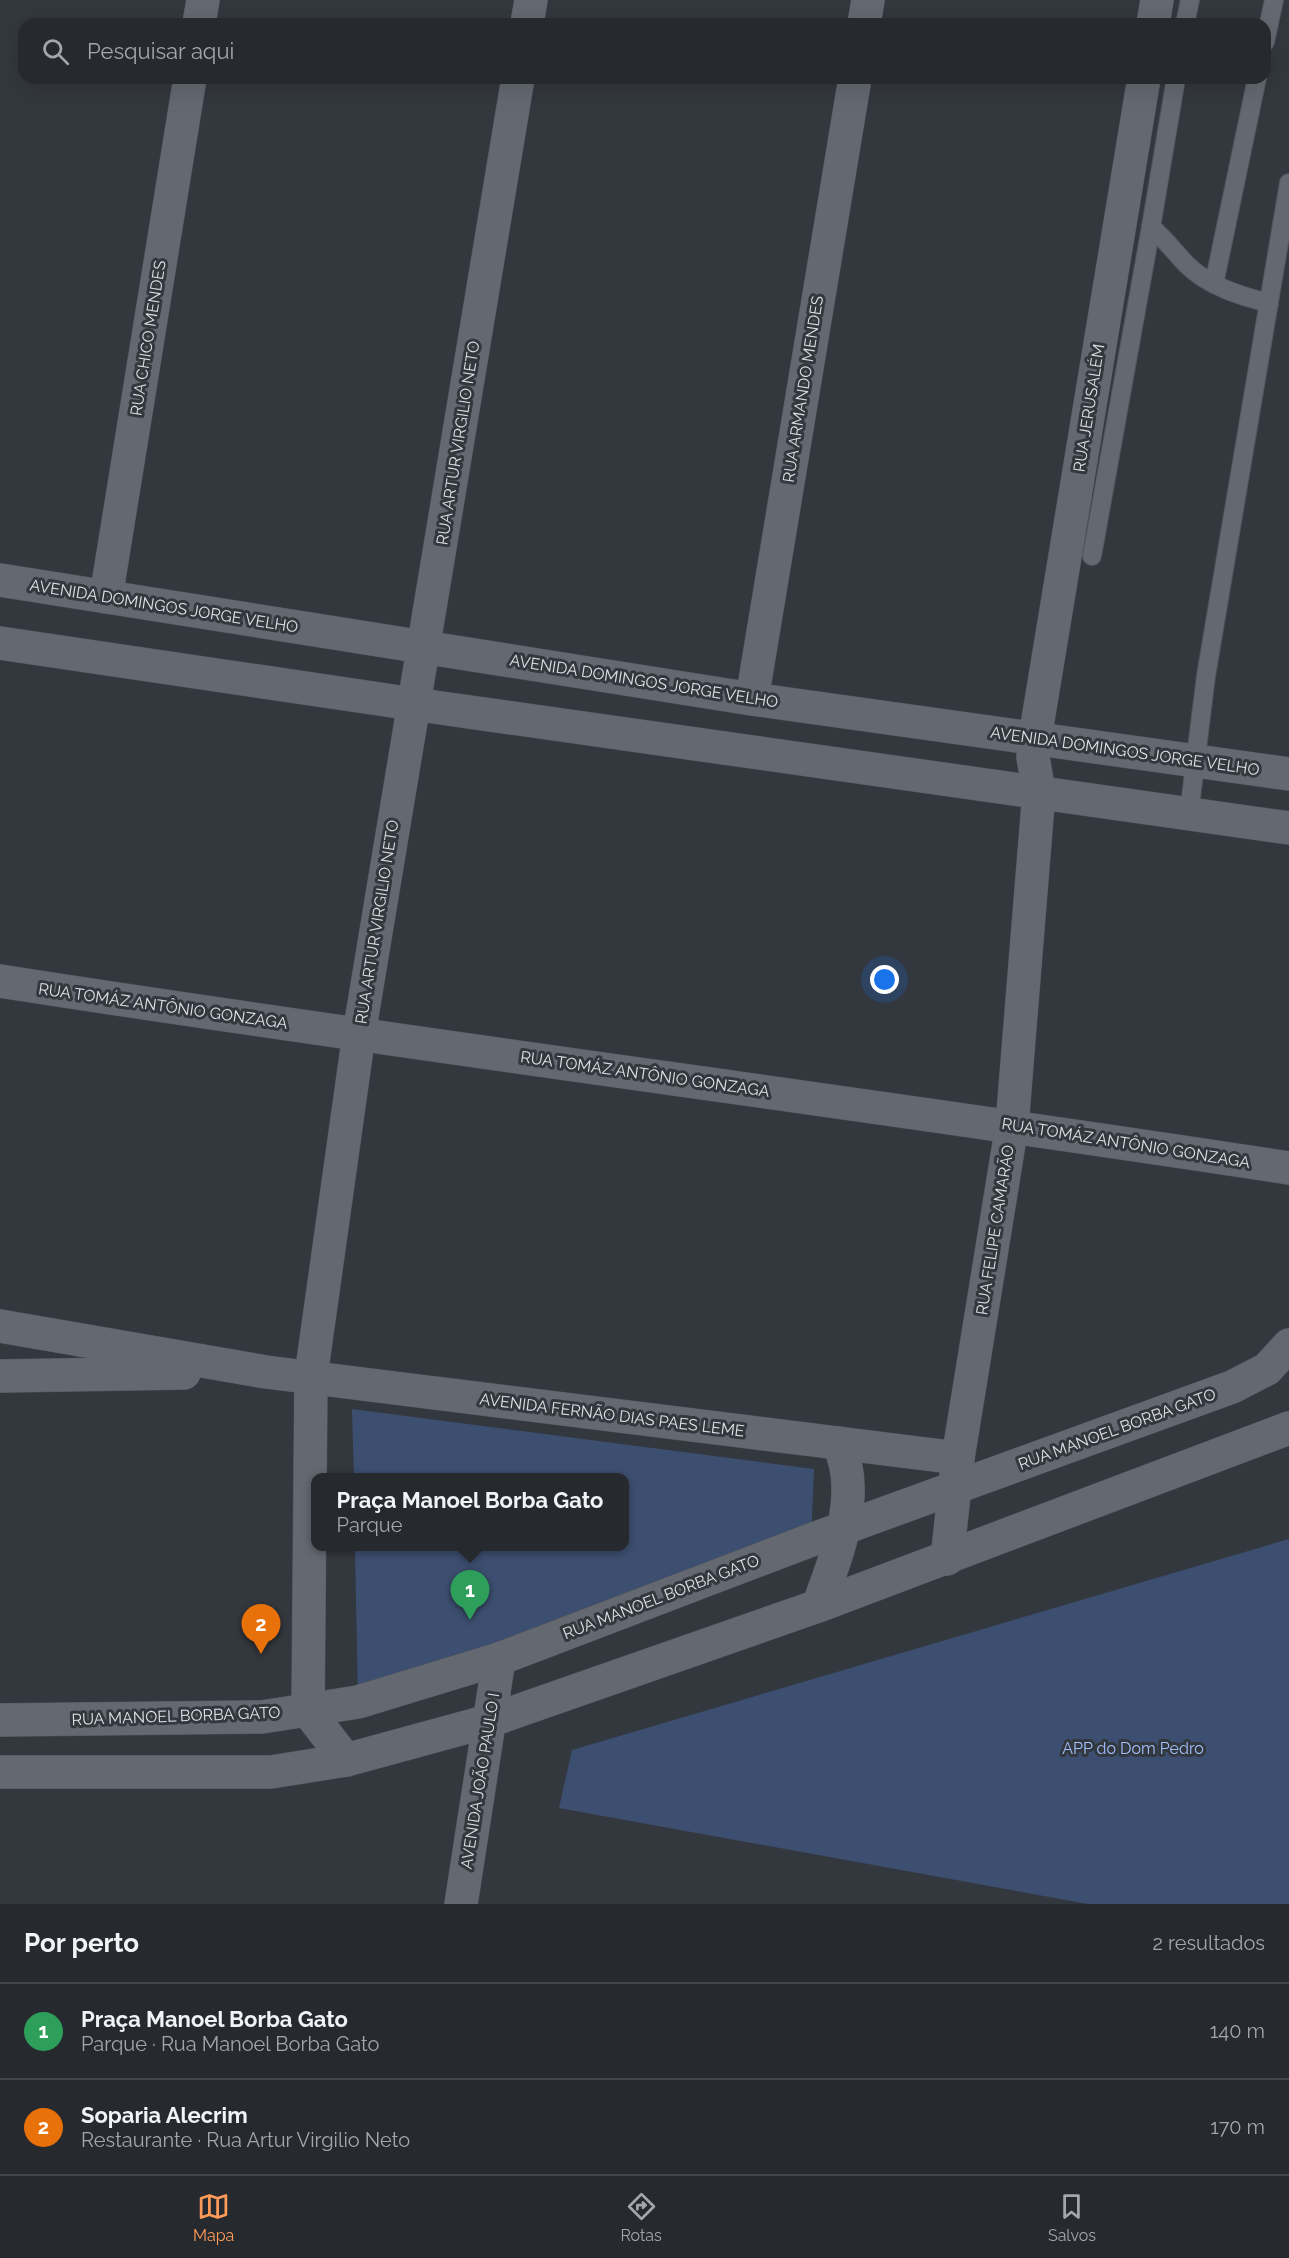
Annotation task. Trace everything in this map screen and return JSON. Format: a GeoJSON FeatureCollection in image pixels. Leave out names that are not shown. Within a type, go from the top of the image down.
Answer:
{"type":"FeatureCollection","features":[{"type":"Feature","properties":{"kind":"street"},"geometry":{"type":"LineString","coordinates":[[200,18],[203,0]]}},
{"type":"Feature","properties":{"kind":"street"},"geometry":{"type":"LineString","coordinates":[[528,18],[531,0]]}},
{"type":"Feature","properties":{"kind":"street"},"geometry":{"type":"LineString","coordinates":[[865,18],[868,0]]}},
{"type":"Feature","properties":{"kind":"street"},"geometry":{"type":"LineString","coordinates":[[1154,18],[1157,0]]}},
{"type":"Feature","properties":{"kind":"street","name":"RUA CHICO MENDES"},"geometry":{"type":"LineString","coordinates":[[106,597],[189,84]]}},
{"type":"Feature","properties":{"kind":"street","name":"RUA ARTUR VIRGILIO NETO"},"geometry":{"type":"LineString","coordinates":[[308,1711],[311,1376],[359,1034],[517,84]]}},
{"type":"Feature","properties":{"kind":"street","name":"RUA ARMANDO MENDES"},"geometry":{"type":"LineString","coordinates":[[752,699],[854,84]]}},
{"type":"Feature","properties":{"kind":"street","name":"RUA JERUSALÉM"},"geometry":{"type":"LineString","coordinates":[[1039,792],[1033,757],[1035,738],[1143,84]]}},
{"type":"Feature","properties":{"kind":"street","name":"AVENIDA DOMINGOS JORGE VELHO"},"geometry":{"type":"LineString","coordinates":[[0,580],[752,699],[1289,774]]}},
{"type":"Feature","properties":{"kind":"street"},"geometry":{"type":"LineString","coordinates":[[0,643],[413,705],[1289,828]]}},
{"type":"Feature","properties":{"kind":"street","name":"RUA FELIPE CAMARÃO"},"geometry":{"type":"LineString","coordinates":[[947,1559],[956,1473],[1012,1125],[1039,792]]}},
{"type":"Feature","properties":{"kind":"street","name":"RUA TOMÁZ ANTÔNIO GONZAGA"},"geometry":{"type":"LineString","coordinates":[[0,981],[359,1034],[1012,1125],[1289,1168]]}},
{"type":"Feature","properties":{"kind":"street","name":"AVENIDA FERNÃO DIAS PAES LEME"},"geometry":{"type":"LineString","coordinates":[[0,1326],[266,1372],[838,1443],[956,1473]]}},
{"type":"Feature","properties":{"kind":"street","name":"RUA MANOEL BORBA GATO"},"geometry":{"type":"LineString","coordinates":[[0,1720],[262,1717],[358,1702],[499,1659],[843,1529],[956,1473],[1233,1386],[1267,1369],[1289,1345]]}},
{"type":"Feature","properties":{"kind":"street","name":"AVENIDA FERNÃO DIAS PAES LEME"},"geometry":{"type":"LineString","coordinates":[[0,1376],[266,1372]]}},
{"type":"Feature","properties":{"kind":"street"},"geometry":{"type":"LineString","coordinates":[[0,1772],[271,1772],[346,1761],[489,1721],[818,1606],[1289,1428]]}},
{"type":"Feature","properties":{"kind":"street"},"geometry":{"type":"LineString","coordinates":[[818,1606],[843,1529],[849,1477],[845,1457],[838,1443]]}},
{"type":"Feature","properties":{"kind":"street","name":"AVENIDA JOÃO PAULO I"},"geometry":{"type":"LineString","coordinates":[[461,1904],[499,1659]]}},
{"type":"Feature","properties":{"kind":"street"},"geometry":{"type":"LineString","coordinates":[[308,1711],[346,1761]]}},
{"type":"Feature","properties":{"kind":"lane"},"geometry":{"type":"LineString","coordinates":[[1186,18],[1190,0]]}},
{"type":"Feature","properties":{"kind":"lane"},"geometry":{"type":"LineString","coordinates":[[1270,18],[1274,0]]}},
{"type":"Feature","properties":{"kind":"lane"},"geometry":{"type":"LineString","coordinates":[[1092,556],[1175,84]]}},
{"type":"Feature","properties":{"kind":"lane"},"geometry":{"type":"LineString","coordinates":[[1214,284],[1256,84]]}},
{"type":"Feature","properties":{"kind":"lane"},"geometry":{"type":"LineString","coordinates":[[1189,813],[1206,675],[1289,183]]}},
{"type":"Feature","properties":{"kind":"lane"},"geometry":{"type":"LineString","coordinates":[[1151,226],[1187,265],[1214,284],[1243,297],[1269,303]]}},
{"type":"Feature","properties":{"kind":"green space"},"geometry":{"type":"Polygon","coordinates":[[[352,1409],[814,1469],[811,1540],[358,1701],[355,1551],[629,1551],[629,1473],[354,1473],[352,1409]]]}},
{"type":"Feature","properties":{"kind":"green space","name":"APP do Dom Pedro"},"geometry":{"type":"Polygon","coordinates":[[[1289,1539],[1289,1904],[1088,1904],[559,1808],[572,1750],[1289,1539]]]}},
{"type":"Feature","properties":{"kind":"place","name":"Praça Manoel Borba Gato"},"geometry":{"type":"Point","coordinates":[470,1620]}},
{"type":"Feature","properties":{"kind":"place","name":"Soparia Alecrim"},"geometry":{"type":"Point","coordinates":[261,1654]}}]}
